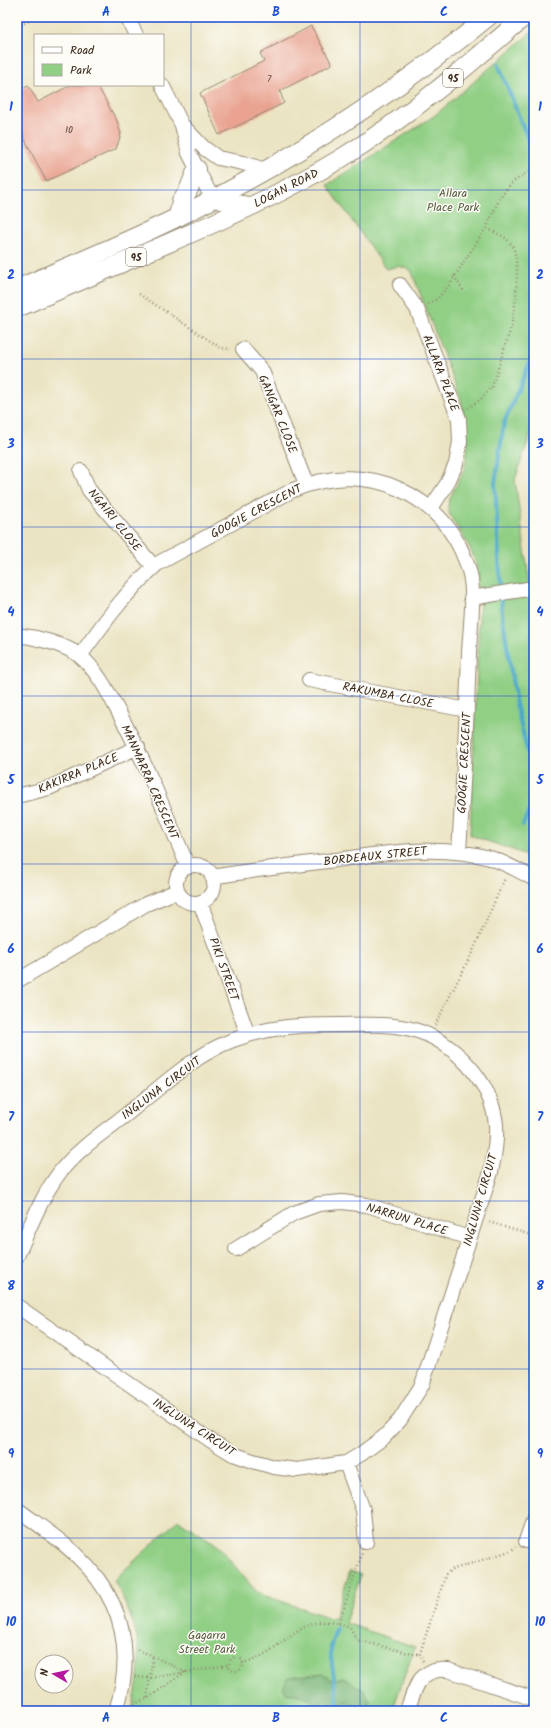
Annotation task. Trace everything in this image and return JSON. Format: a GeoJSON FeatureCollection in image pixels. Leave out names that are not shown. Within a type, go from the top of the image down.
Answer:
{"type":"FeatureCollection","features":[{"type":"Feature","properties":{"kind":"main road","name":"LOGAN ROAD"},"geometry":{"type":"LineString","coordinates":[[17,289],[178,217],[214,199],[265,170],[365,108],[432,61],[488,17]]}},
{"type":"Feature","properties":{"kind":"main road","name":"LOGAN ROAD"},"geometry":{"type":"LineString","coordinates":[[17,308],[254,205],[303,181],[379,134],[443,87],[524,17]]}},
{"type":"Feature","properties":{"kind":"main road"},"geometry":{"type":"LineString","coordinates":[[178,217],[182,201],[197,169]]}},
{"type":"Feature","properties":{"kind":"street"},"geometry":{"type":"LineString","coordinates":[[127,17],[136,34]]}},
{"type":"Feature","properties":{"kind":"street"},"geometry":{"type":"LineString","coordinates":[[162,86],[182,125],[189,153],[206,189],[214,199],[226,203],[236,202],[254,205]]}},
{"type":"Feature","properties":{"kind":"street"},"geometry":{"type":"LineString","coordinates":[[182,125],[204,148],[218,158],[243,163],[265,170]]}},
{"type":"Feature","properties":{"kind":"street","name":"ALLARA PLACE"},"geometry":{"type":"LineString","coordinates":[[400,285],[417,309],[459,419],[460,442],[456,464],[447,484],[431,508]]}},
{"type":"Feature","properties":{"kind":"street","name":"GANGAR CLOSE"},"geometry":{"type":"LineString","coordinates":[[243,349],[262,371],[306,484]]}},
{"type":"Feature","properties":{"kind":"street","name":"NGAIRI CLOSE"},"geometry":{"type":"LineString","coordinates":[[80,471],[89,490],[154,567]]}},
{"type":"Feature","properties":{"kind":"street","name":"GOOGIE CRESCENT"},"geometry":{"type":"LineString","coordinates":[[80,656],[117,604],[139,580],[154,567],[293,490],[306,484],[350,478],[371,480],[414,496],[431,508],[453,535],[464,556],[470,575],[471,598],[467,710],[459,852]]}},
{"type":"Feature","properties":{"kind":"street"},"geometry":{"type":"LineString","coordinates":[[471,598],[534,588]]}},
{"type":"Feature","properties":{"kind":"street","name":"MANMARRA CRESCENT"},"geometry":{"type":"LineString","coordinates":[[17,635],[33,636],[59,645],[80,656],[94,672],[108,692],[138,748],[188,867]]}},
{"type":"Feature","properties":{"kind":"street","name":"RAKUMBA CLOSE"},"geometry":{"type":"LineString","coordinates":[[309,680],[467,710]]}},
{"type":"Feature","properties":{"kind":"street","name":"KAKIRRA PLACE"},"geometry":{"type":"LineString","coordinates":[[17,796],[49,788],[138,748]]}},
{"type":"Feature","properties":{"kind":"street","name":"BORDEAUX STREET"},"geometry":{"type":"LineString","coordinates":[[212,877],[249,870],[402,852],[435,850],[459,852],[490,858],[510,866],[534,879]]}},
{"type":"Feature","properties":{"kind":"street"},"geometry":{"type":"LineString","coordinates":[[193,866],[205,868],[212,877],[213,889],[210,895],[200,902],[194,903],[184,900],[177,891],[176,886],[179,874],[188,867],[193,866]]}},
{"type":"Feature","properties":{"kind":"street"},"geometry":{"type":"LineString","coordinates":[[17,981],[146,904],[177,891]]}},
{"type":"Feature","properties":{"kind":"street","name":"PIKI STREET"},"geometry":{"type":"LineString","coordinates":[[200,902],[248,1035]]}},
{"type":"Feature","properties":{"kind":"street","name":"INGLUNA CIRCUIT"},"geometry":{"type":"LineString","coordinates":[[17,1256],[38,1207],[48,1188],[61,1170],[79,1152],[188,1065],[231,1040],[264,1030],[295,1025],[391,1025],[412,1029],[429,1036],[448,1047],[466,1062],[478,1077],[489,1098],[496,1124],[496,1151],[477,1218],[422,1385],[400,1420],[384,1437],[346,1463],[297,1470],[274,1467],[233,1454],[210,1440],[17,1306]]}},
{"type":"Feature","properties":{"kind":"street","name":"NARRUN PLACE"},"geometry":{"type":"LineString","coordinates":[[236,1249],[294,1213],[319,1204],[342,1202],[367,1205],[470,1238]]}},
{"type":"Feature","properties":{"kind":"street"},"geometry":{"type":"LineString","coordinates":[[346,1463],[364,1510],[366,1542]]}},
{"type":"Feature","properties":{"kind":"street"},"geometry":{"type":"LineString","coordinates":[[17,1509],[76,1554],[93,1571],[107,1592],[115,1609],[124,1644],[126,1663],[117,1711]]}},
{"type":"Feature","properties":{"kind":"street"},"geometry":{"type":"LineString","coordinates":[[526,1541],[534,1518]]}},
{"type":"Feature","properties":{"kind":"street"},"geometry":{"type":"LineString","coordinates":[[407,1711],[415,1686],[426,1673],[440,1670],[448,1670],[534,1699]]}},
{"type":"Feature","properties":{"kind":"path"},"geometry":{"type":"LineString","coordinates":[[17,27],[36,17]]}},
{"type":"Feature","properties":{"kind":"path"},"geometry":{"type":"LineString","coordinates":[[417,309],[438,298],[486,228],[500,198],[510,184],[533,169]]}},
{"type":"Feature","properties":{"kind":"path"},"geometry":{"type":"LineString","coordinates":[[459,419],[464,411],[481,399],[492,387],[511,328],[516,298],[517,268],[514,248],[506,238],[486,228]]}},
{"type":"Feature","properties":{"kind":"path"},"geometry":{"type":"LineString","coordinates":[[454,276],[465,293]]}},
{"type":"Feature","properties":{"kind":"path"},"geometry":{"type":"LineString","coordinates":[[140,294],[222,348],[243,349]]}},
{"type":"Feature","properties":{"kind":"path"},"geometry":{"type":"LineString","coordinates":[[429,1036],[472,951],[510,866]]}},
{"type":"Feature","properties":{"kind":"path"},"geometry":{"type":"LineString","coordinates":[[477,1218],[534,1236]]}},
{"type":"Feature","properties":{"kind":"path"},"geometry":{"type":"LineString","coordinates":[[426,1673],[420,1654],[446,1574],[451,1570],[510,1551],[526,1541]]}},
{"type":"Feature","properties":{"kind":"path"},"geometry":{"type":"LineString","coordinates":[[339,1623],[366,1542]]}},
{"type":"Feature","properties":{"kind":"path"},"geometry":{"type":"LineString","coordinates":[[242,1663],[258,1658],[300,1629],[312,1624],[326,1621],[339,1623],[350,1627],[357,1640],[412,1654],[420,1654]]}},
{"type":"Feature","properties":{"kind":"path"},"geometry":{"type":"LineString","coordinates":[[124,1644],[185,1672]]}},
{"type":"Feature","properties":{"kind":"path"},"geometry":{"type":"LineString","coordinates":[[147,1699],[153,1656]]}},
{"type":"Feature","properties":{"kind":"path"},"geometry":{"type":"LineString","coordinates":[[235,1657],[240,1658],[242,1668],[238,1671],[234,1670],[229,1665],[235,1657]]}},
{"type":"Feature","properties":{"kind":"path"},"geometry":{"type":"LineString","coordinates":[[124,1677],[150,1678],[229,1665]]}},
{"type":"Feature","properties":{"kind":"path"},"geometry":{"type":"LineString","coordinates":[[117,1711],[147,1699],[185,1672]]}},
{"type":"Feature","properties":{"kind":"green space","name":"Allara Place Park"},"geometry":{"type":"Polygon","coordinates":[[[534,30],[534,424],[515,480],[530,585],[479,593],[478,575],[474,557],[467,542],[451,518],[448,509],[448,504],[465,466],[467,450],[467,433],[461,400],[411,270],[399,266],[386,269],[327,185],[434,116],[534,30]]]}},
{"type":"Feature","properties":{"kind":"green space"},"geometry":{"type":"Polygon","coordinates":[[[531,596],[534,619],[534,860],[524,854],[470,835],[480,601],[531,596]]]}},
{"type":"Feature","properties":{"kind":"green space","name":"Gagarra Street Park"},"geometry":{"type":"Polygon","coordinates":[[[178,1520],[216,1544],[260,1594],[334,1619],[350,1571],[361,1575],[345,1623],[415,1647],[392,1711],[132,1711],[138,1674],[138,1643],[130,1614],[114,1580],[178,1520]]]}},
{"type":"Feature","properties":{"kind":"green space"},"geometry":{"type":"Polygon","coordinates":[[[323,1673],[331,1680],[345,1678],[363,1690],[371,1701],[361,1709],[345,1701],[343,1707],[345,1711],[302,1711],[316,1705],[316,1703],[304,1696],[284,1692],[284,1685],[289,1677],[323,1673]]]}},
{"type":"Feature","properties":{"kind":"building"},"geometry":{"type":"Polygon","coordinates":[[[311,26],[332,64],[280,91],[284,103],[219,135],[200,93],[264,61],[260,53],[311,26]]]}},
{"type":"Feature","properties":{"kind":"building"},"geometry":{"type":"Polygon","coordinates":[[[28,85],[38,102],[69,86],[98,86],[117,121],[121,134],[116,149],[46,181],[17,124],[17,91],[28,85]]]}},
{"type":"Feature","properties":{"kind":"waterway"},"geometry":{"type":"LineString","coordinates":[[498,63],[527,137],[534,163]]}},
{"type":"Feature","properties":{"kind":"waterway"},"geometry":{"type":"LineString","coordinates":[[523,825],[531,806],[534,780],[516,704],[502,613],[495,483],[504,423],[534,352]]}},
{"type":"Feature","properties":{"kind":"waterway"},"geometry":{"type":"LineString","coordinates":[[337,1628],[331,1645],[331,1657],[338,1704]]}}]}
